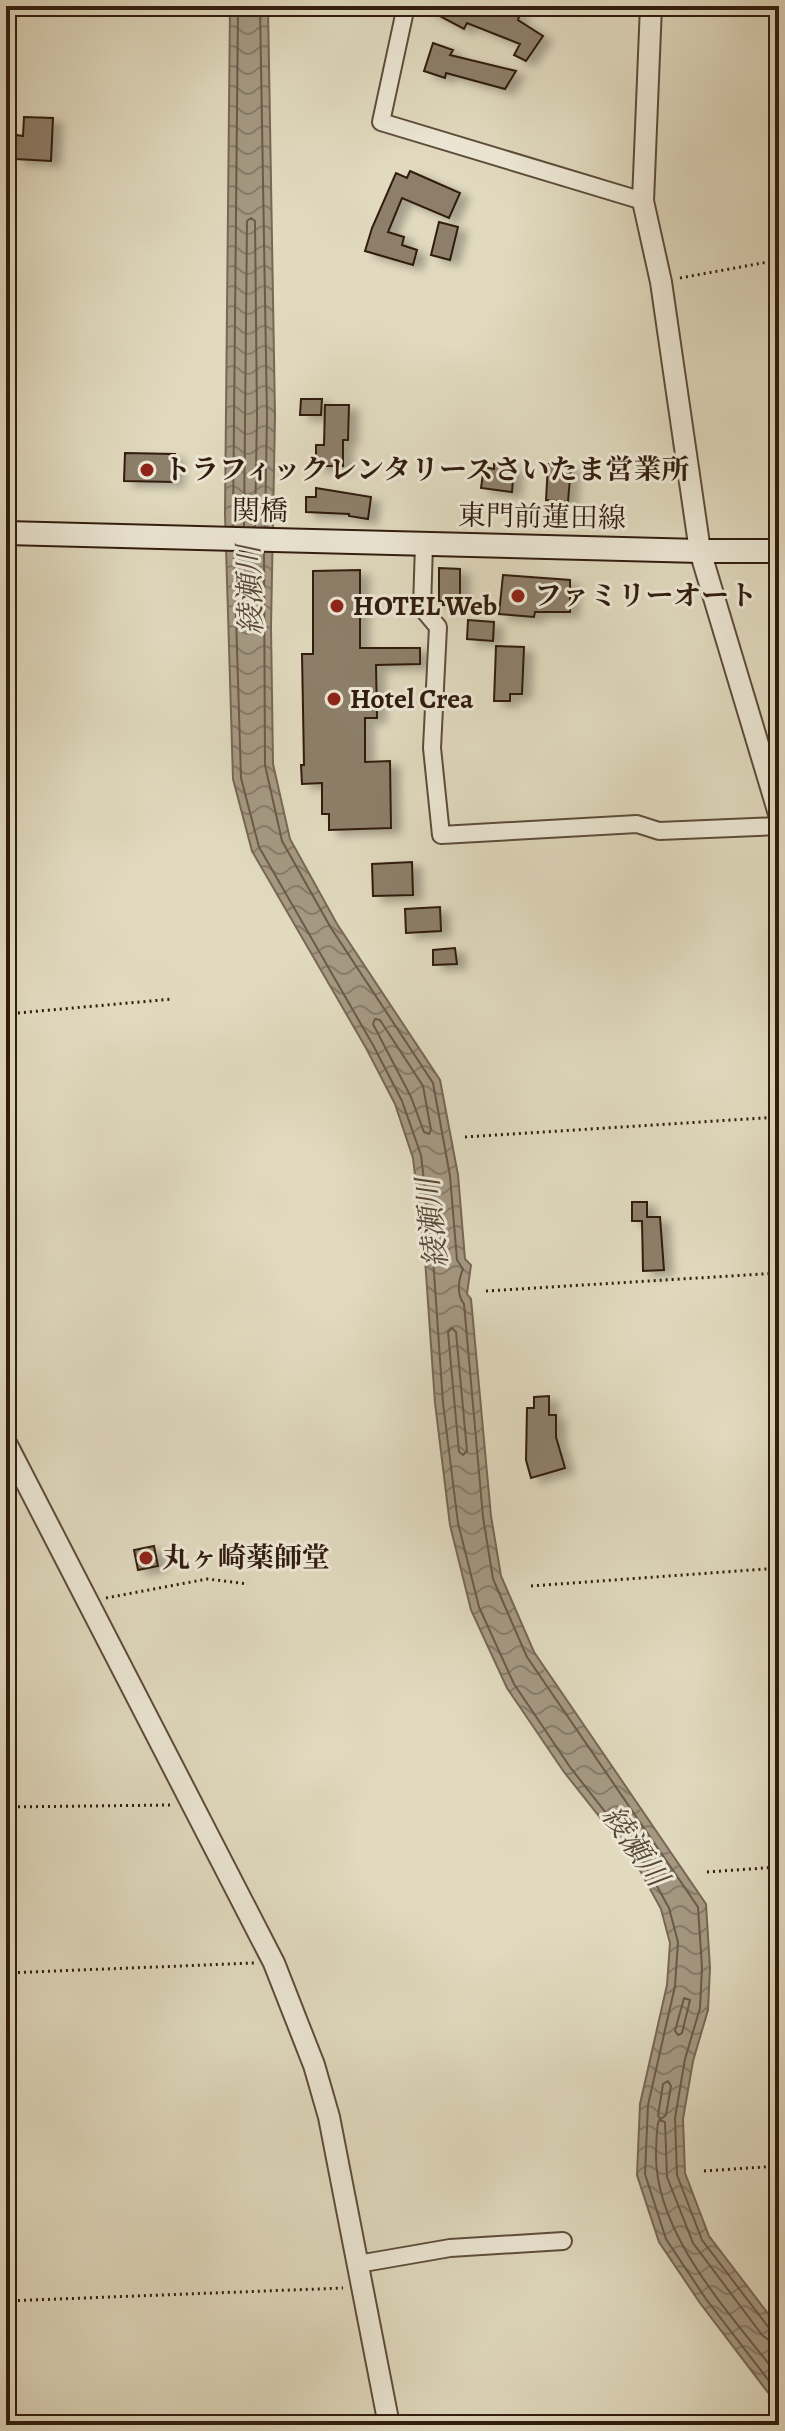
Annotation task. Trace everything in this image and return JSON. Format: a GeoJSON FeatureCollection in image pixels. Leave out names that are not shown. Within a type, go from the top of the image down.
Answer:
{"type":"FeatureCollection","features":[{"type":"Feature","properties":{"kind":"main road","name":"関橋"},"geometry":{"type":"LineString","coordinates":[[6,533],[304,541]]}},
{"type":"Feature","properties":{"kind":"main road","name":"東門前蓮田線"},"geometry":{"type":"LineString","coordinates":[[304,541],[779,551]]}},
{"type":"Feature","properties":{"kind":"street"},"geometry":{"type":"LineString","coordinates":[[406,6],[381,122],[643,201]]}},
{"type":"Feature","properties":{"kind":"street"},"geometry":{"type":"LineString","coordinates":[[651,6],[643,201],[661,282],[700,551],[779,814]]}},
{"type":"Feature","properties":{"kind":"street"},"geometry":{"type":"LineString","coordinates":[[424,544],[422,608],[438,627],[432,748],[441,835],[637,824],[659,831],[779,826]]}},
{"type":"Feature","properties":{"kind":"street"},"geometry":{"type":"LineString","coordinates":[[6,1443],[274,1963],[314,2065],[329,2117],[389,2425]]}},
{"type":"Feature","properties":{"kind":"street"},"geometry":{"type":"LineString","coordinates":[[358,2264],[450,2248],[563,2241]]}},
{"type":"Feature","properties":{"kind":"path"},"geometry":{"type":"LineString","coordinates":[[661,282],[779,260]]}},
{"type":"Feature","properties":{"kind":"path"},"geometry":{"type":"LineString","coordinates":[[6,1014],[173,999]]}},
{"type":"Feature","properties":{"kind":"path"},"geometry":{"type":"LineString","coordinates":[[465,1137],[779,1117]]}},
{"type":"Feature","properties":{"kind":"path"},"geometry":{"type":"LineString","coordinates":[[486,1291],[779,1273]]}},
{"type":"Feature","properties":{"kind":"path"},"geometry":{"type":"LineString","coordinates":[[531,1586],[779,1568]]}},
{"type":"Feature","properties":{"kind":"path"},"geometry":{"type":"LineString","coordinates":[[87,1602],[207,1579],[248,1584]]}},
{"type":"Feature","properties":{"kind":"path"},"geometry":{"type":"LineString","coordinates":[[6,1807],[191,1805]]}},
{"type":"Feature","properties":{"kind":"path"},"geometry":{"type":"LineString","coordinates":[[707,1872],[779,1867]]}},
{"type":"Feature","properties":{"kind":"path"},"geometry":{"type":"LineString","coordinates":[[6,1973],[274,1963]]}},
{"type":"Feature","properties":{"kind":"path"},"geometry":{"type":"LineString","coordinates":[[704,2171],[779,2166]]}},
{"type":"Feature","properties":{"kind":"path"},"geometry":{"type":"LineString","coordinates":[[6,2301],[363,2287]]}},
{"type":"Feature","properties":{"kind":"water","name":"綾瀬川"},"geometry":{"type":"Polygon","coordinates":[[[230,6],[268,6],[275,416],[271,627],[273,764],[290,839],[337,924],[440,1080],[458,1175],[465,1259],[471,1265],[467,1294],[471,1299],[491,1516],[501,1576],[534,1652],[706,1904],[710,1968],[708,2010],[693,2061],[683,2119],[685,2173],[709,2236],[779,2328],[779,2407],[700,2303],[659,2242],[637,2175],[640,2104],[667,1985],[670,1943],[661,1909],[636,1863],[564,1772],[507,1688],[471,1610],[450,1525],[435,1403],[425,1259],[413,1158],[395,1104],[366,1048],[252,851],[233,779],[225,514],[230,6]]]}},
{"type":"Feature","properties":{"kind":"building"},"geometry":{"type":"Polygon","coordinates":[[[421,6],[502,6],[520,13],[518,20],[543,36],[526,61],[514,55],[520,44],[467,23],[464,29],[421,6]]]}},
{"type":"Feature","properties":{"kind":"building"},"geometry":{"type":"Polygon","coordinates":[[[433,43],[453,50],[450,55],[516,71],[505,89],[446,73],[445,78],[424,71],[433,43]]]}},
{"type":"Feature","properties":{"kind":"building"},"geometry":{"type":"Polygon","coordinates":[[[24,117],[53,118],[51,161],[15,159],[16,135],[23,136],[24,117]]]}},
{"type":"Feature","properties":{"kind":"building"},"geometry":{"type":"Polygon","coordinates":[[[410,171],[460,193],[449,218],[402,198],[388,232],[404,237],[402,245],[417,250],[413,265],[365,251],[396,173],[407,178],[410,171]]]}},
{"type":"Feature","properties":{"kind":"building"},"geometry":{"type":"Polygon","coordinates":[[[439,222],[458,227],[450,260],[431,255],[439,222]]]}},
{"type":"Feature","properties":{"kind":"building"},"geometry":{"type":"Polygon","coordinates":[[[301,399],[322,399],[321,415],[300,415],[301,399]]]}},
{"type":"Feature","properties":{"kind":"building"},"geometry":{"type":"Polygon","coordinates":[[[325,405],[349,405],[348,440],[343,440],[343,466],[316,466],[316,445],[324,445],[325,405]]]}},
{"type":"Feature","properties":{"kind":"building"},"geometry":{"type":"Polygon","coordinates":[[[125,453],[175,454],[175,482],[124,481],[125,453]]]}},
{"type":"Feature","properties":{"kind":"building"},"geometry":{"type":"Polygon","coordinates":[[[494,464],[514,467],[512,492],[481,488],[484,467],[494,469],[494,464]]]}},
{"type":"Feature","properties":{"kind":"building"},"geometry":{"type":"Polygon","coordinates":[[[548,464],[571,466],[568,502],[546,500],[548,464]]]}},
{"type":"Feature","properties":{"kind":"building"},"geometry":{"type":"Polygon","coordinates":[[[316,488],[371,497],[368,519],[349,514],[306,512],[306,497],[316,497],[316,488]]]}},
{"type":"Feature","properties":{"kind":"building"},"geometry":{"type":"Polygon","coordinates":[[[439,568],[460,569],[460,605],[443,605],[443,601],[439,601],[439,568]]]}},
{"type":"Feature","properties":{"kind":"building"},"geometry":{"type":"Polygon","coordinates":[[[360,570],[360,648],[420,648],[420,664],[376,665],[377,718],[365,718],[365,762],[390,761],[391,828],[329,830],[329,814],[322,814],[322,783],[302,784],[302,654],[313,654],[313,571],[360,570]]]}},
{"type":"Feature","properties":{"kind":"building"},"geometry":{"type":"Polygon","coordinates":[[[503,575],[570,580],[570,612],[535,612],[534,617],[499,614],[503,575]]]}},
{"type":"Feature","properties":{"kind":"building"},"geometry":{"type":"Polygon","coordinates":[[[468,620],[494,622],[493,641],[467,639],[468,620]]]}},
{"type":"Feature","properties":{"kind":"building"},"geometry":{"type":"Polygon","coordinates":[[[496,646],[524,647],[522,694],[510,694],[510,701],[494,701],[496,646]]]}},
{"type":"Feature","properties":{"kind":"building"},"geometry":{"type":"Polygon","coordinates":[[[412,862],[413,895],[373,896],[372,864],[412,862]]]}},
{"type":"Feature","properties":{"kind":"building"},"geometry":{"type":"Polygon","coordinates":[[[440,907],[441,931],[406,933],[405,909],[440,907]]]}},
{"type":"Feature","properties":{"kind":"building"},"geometry":{"type":"Polygon","coordinates":[[[455,948],[457,964],[433,965],[433,950],[455,948]]]}},
{"type":"Feature","properties":{"kind":"building"},"geometry":{"type":"Polygon","coordinates":[[[632,1202],[647,1202],[647,1217],[660,1217],[664,1270],[643,1271],[642,1221],[632,1221],[632,1202]]]}},
{"type":"Feature","properties":{"kind":"building"},"geometry":{"type":"Polygon","coordinates":[[[549,1396],[549,1415],[556,1415],[556,1437],[565,1468],[531,1478],[526,1460],[527,1408],[534,1408],[534,1397],[549,1396]]]}},
{"type":"Feature","properties":{"kind":"building","name":"丸ヶ崎薬師堂"},"geometry":{"type":"Polygon","coordinates":[[[154,1546],[158,1566],[138,1570],[134,1550],[154,1546]]]}},
{"type":"Feature","properties":{"kind":"place","name":"トラフィックレンタリースさいたま営業所"},"geometry":{"type":"Point","coordinates":[147,470]}},
{"type":"Feature","properties":{"kind":"place","name":"ファミリーオート"},"geometry":{"type":"Point","coordinates":[518,596]}},
{"type":"Feature","properties":{"kind":"place","name":"HOTEL Web"},"geometry":{"type":"Point","coordinates":[337,606]}},
{"type":"Feature","properties":{"kind":"place","name":"Hotel Crea"},"geometry":{"type":"Point","coordinates":[334,699]}},
{"type":"Feature","properties":{"kind":"place","name":"丸ヶ崎薬師堂"},"geometry":{"type":"Point","coordinates":[146,1558]}}]}
